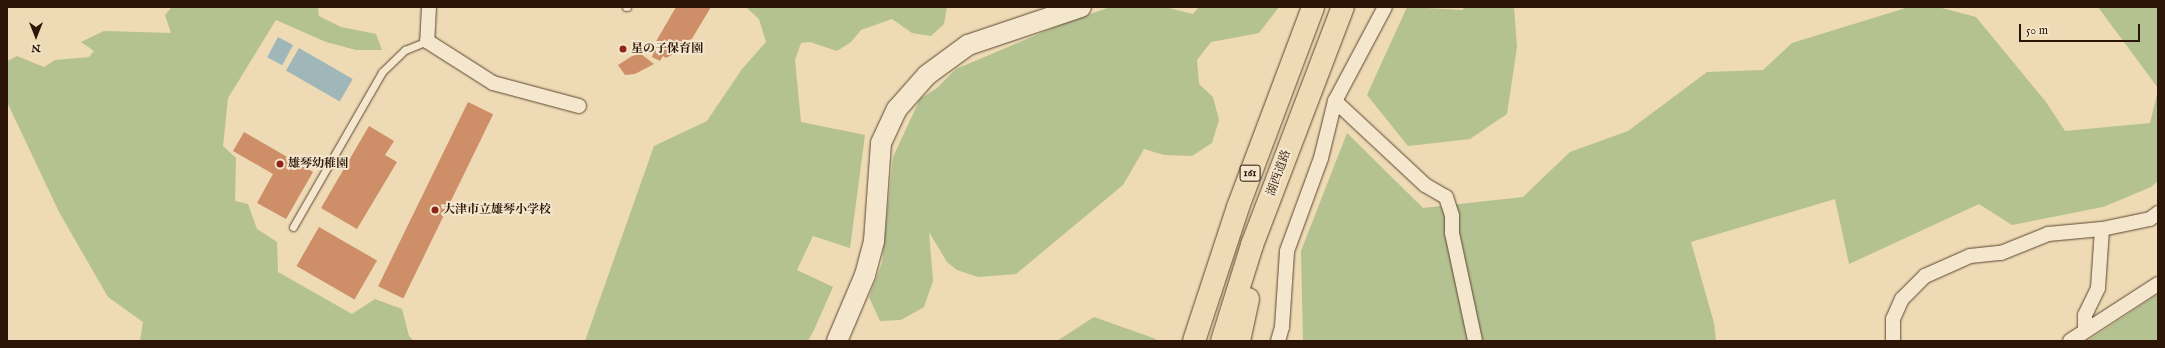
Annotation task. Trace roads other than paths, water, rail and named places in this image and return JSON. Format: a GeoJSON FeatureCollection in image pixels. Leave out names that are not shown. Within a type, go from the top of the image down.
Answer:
{"type":"FeatureCollection","features":[{"type":"Feature","properties":{"kind":"highway","name":"161"},"geometry":{"type":"LineString","coordinates":[[1194,341],[1238,207],[1313,7]]}},
{"type":"Feature","properties":{"kind":"highway","name":"湖西道路"},"geometry":{"type":"LineString","coordinates":[[1222,341],[1283,162],[1343,7]]}},
{"type":"Feature","properties":{"kind":"highway"},"geometry":{"type":"LineString","coordinates":[[1239,341],[1283,162]]}},
{"type":"Feature","properties":{"kind":"highway"},"geometry":{"type":"LineString","coordinates":[[1181,341],[1238,207]]}},
{"type":"Feature","properties":{"kind":"street"},"geometry":{"type":"LineString","coordinates":[[429,7],[427,41],[493,84],[579,106]]}},
{"type":"Feature","properties":{"kind":"street"},"geometry":{"type":"LineString","coordinates":[[837,341],[866,275],[874,241],[881,143],[896,109],[927,75],[968,45],[1081,7]]}},
{"type":"Feature","properties":{"kind":"street"},"geometry":{"type":"LineString","coordinates":[[1278,341],[1282,327],[1287,251],[1321,158],[1335,101],[1385,7]]}},
{"type":"Feature","properties":{"kind":"street"},"geometry":{"type":"LineString","coordinates":[[1335,101],[1425,185],[1446,197],[1452,216],[1452,233],[1475,340]]}},
{"type":"Feature","properties":{"kind":"street"},"geometry":{"type":"LineString","coordinates":[[1893,341],[1893,319],[1902,299],[1925,276],[1970,256],[2001,253],[2048,234],[2102,229],[2150,220],[2158,213]]}},
{"type":"Feature","properties":{"kind":"street"},"geometry":{"type":"LineString","coordinates":[[2085,331],[2085,315],[2098,288],[2102,229]]}},
{"type":"Feature","properties":{"kind":"street"},"geometry":{"type":"LineString","coordinates":[[2070,341],[2158,284]]}},
{"type":"Feature","properties":{"kind":"lane"},"geometry":{"type":"LineString","coordinates":[[293,227],[382,72],[406,50],[427,41]]}},
{"type":"Feature","properties":{"kind":"water"},"geometry":{"type":"Polygon","coordinates":[[[278,37],[293,45],[282,65],[267,57],[278,37]]]}},
{"type":"Feature","properties":{"kind":"water"},"geometry":{"type":"Polygon","coordinates":[[[299,48],[353,79],[340,102],[286,71],[299,48]]]}},
{"type":"Feature","properties":{"kind":"place","name":"星の子保育園"},"geometry":{"type":"Point","coordinates":[623,49]}},
{"type":"Feature","properties":{"kind":"place","name":"雄琴幼稚園"},"geometry":{"type":"Point","coordinates":[280,164]}},
{"type":"Feature","properties":{"kind":"place","name":"大津市立雄琴小学校"},"geometry":{"type":"Point","coordinates":[435,210]}}]}
